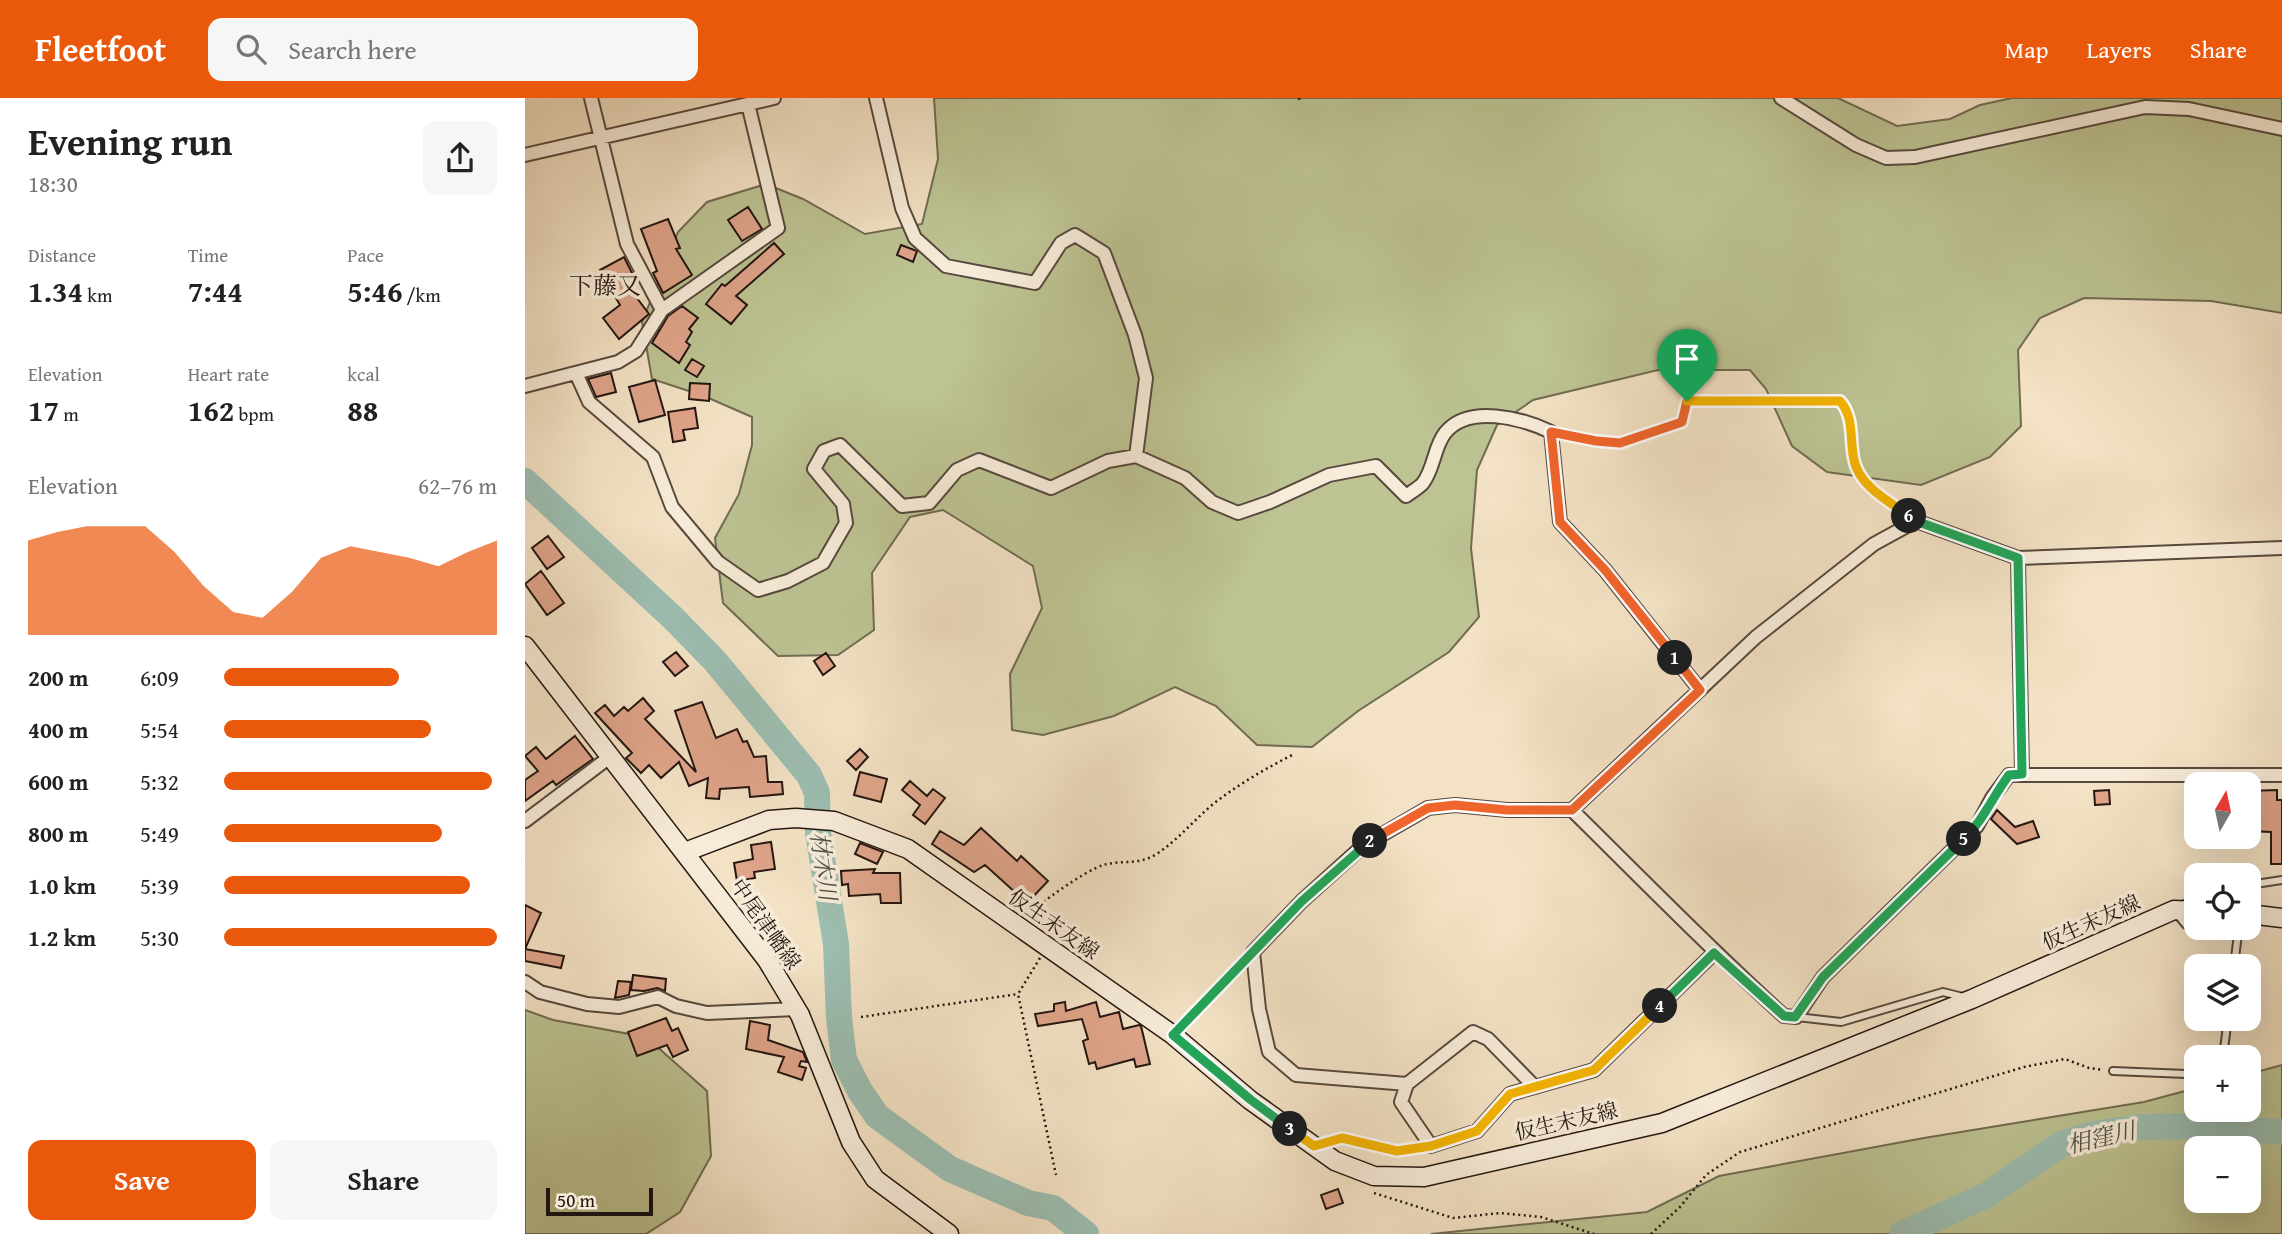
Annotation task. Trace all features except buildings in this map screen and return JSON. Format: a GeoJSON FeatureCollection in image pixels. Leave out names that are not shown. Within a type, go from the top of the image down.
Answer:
{"type":"FeatureCollection","features":[{"type":"Feature","properties":{"kind":"main road","name":"中尾津幡線"},"geometry":{"type":"LineString","coordinates":[[525,646],[767,960],[797,1009],[851,1142],[875,1179],[949,1234]]}},
{"type":"Feature","properties":{"kind":"main road","name":"仮生末友線"},"geometry":{"type":"LineString","coordinates":[[685,852],[769,820],[796,818],[834,821],[908,849],[1173,1035],[1251,1100],[1335,1161],[1374,1176],[1424,1177],[1662,1123],[1972,999],[2173,910],[2184,910]]}},
{"type":"Feature","properties":{"kind":"main road"},"geometry":{"type":"LineString","coordinates":[[2261,915],[2282,918]]}},
{"type":"Feature","properties":{"kind":"street"},"geometry":{"type":"LineString","coordinates":[[591,98],[627,244],[662,310]]}},
{"type":"Feature","properties":{"kind":"street"},"geometry":{"type":"LineString","coordinates":[[525,155],[774,98]]}},
{"type":"Feature","properties":{"kind":"street"},"geometry":{"type":"LineString","coordinates":[[876,98],[902,208],[915,238],[946,266],[1035,283],[1061,243],[1076,235],[1104,253],[1135,335],[1146,378],[1136,456]]}},
{"type":"Feature","properties":{"kind":"street"},"geometry":{"type":"LineString","coordinates":[[1781,98],[1856,145],[1887,158],[1915,157],[2145,107],[2189,109],[2282,129]]}},
{"type":"Feature","properties":{"kind":"street"},"geometry":{"type":"LineString","coordinates":[[525,386],[618,362],[636,351],[662,310],[778,228],[748,104]]}},
{"type":"Feature","properties":{"kind":"street"},"geometry":{"type":"LineString","coordinates":[[576,373],[589,402],[653,457],[672,507],[718,562],[758,590],[788,581],[823,563],[846,523],[843,504],[814,469],[824,451],[840,445],[902,506],[929,503],[957,470],[979,460],[1051,488],[1108,461],[1136,456],[1185,478],[1212,502],[1238,513],[1270,502],[1329,475],[1376,466],[1406,496],[1423,483],[1444,434],[1463,418],[1480,416],[1529,421],[1551,432],[1560,522],[1605,570],[1700,690]]}},
{"type":"Feature","properties":{"kind":"street"},"geometry":{"type":"LineString","coordinates":[[1407,1084],[1296,1075],[1269,1052],[1259,1009],[1253,952],[1302,901],[1364,845],[1428,808],[1455,805],[1507,810],[1572,810],[1756,636],[1874,544],[1916,521],[2018,558],[2282,548]]}},
{"type":"Feature","properties":{"kind":"street"},"geometry":{"type":"LineString","coordinates":[[2018,558],[2022,774]]}},
{"type":"Feature","properties":{"kind":"street"},"geometry":{"type":"LineString","coordinates":[[525,821],[611,756]]}},
{"type":"Feature","properties":{"kind":"street"},"geometry":{"type":"LineString","coordinates":[[1572,810],[1714,953],[1784,1016],[1795,1017],[1823,977],[1977,826],[1992,798],[2009,775],[2282,775]]}},
{"type":"Feature","properties":{"kind":"street"},"geometry":{"type":"LineString","coordinates":[[1535,1087],[1488,1040],[1473,1032],[1407,1084],[1401,1102],[1431,1146],[1477,1131],[1510,1094],[1535,1087],[1594,1070],[1714,953]]}},
{"type":"Feature","properties":{"kind":"street"},"geometry":{"type":"LineString","coordinates":[[525,982],[540,992],[587,1004],[619,1007],[658,997],[676,1006],[707,1013],[797,1009]]}},
{"type":"Feature","properties":{"kind":"lane"},"geometry":{"type":"LineString","coordinates":[[2261,884],[2282,880]]}},
{"type":"Feature","properties":{"kind":"lane"},"geometry":{"type":"LineString","coordinates":[[2184,904],[2173,910],[2184,923]]}},
{"type":"Feature","properties":{"kind":"lane"},"geometry":{"type":"LineString","coordinates":[[1173,1035],[1253,952]]}},
{"type":"Feature","properties":{"kind":"lane"},"geometry":{"type":"LineString","coordinates":[[1795,1017],[1841,1022],[1943,992],[1972,999]]}},
{"type":"Feature","properties":{"kind":"lane"},"geometry":{"type":"LineString","coordinates":[[2113,1071],[2184,1073]]}},
{"type":"Feature","properties":{"kind":"lane"},"geometry":{"type":"LineString","coordinates":[[1314,1146],[1342,1138],[1397,1151],[1431,1146]]}},
{"type":"Feature","properties":{"kind":"path"},"geometry":{"type":"LineString","coordinates":[[1551,432],[1620,443],[1682,422],[1687,401],[1840,401],[1849,410],[1858,472],[1869,485],[1916,521]]}},
{"type":"Feature","properties":{"kind":"path"},"geometry":{"type":"LineString","coordinates":[[1017,926],[1032,911],[1103,865],[1132,863],[1152,857],[1239,785],[1294,754]]}},
{"type":"Feature","properties":{"kind":"path"},"geometry":{"type":"LineString","coordinates":[[1047,947],[1018,994],[1056,1175]]}},
{"type":"Feature","properties":{"kind":"path"},"geometry":{"type":"LineString","coordinates":[[861,1017],[1018,994]]}},
{"type":"Feature","properties":{"kind":"path"},"geometry":{"type":"LineString","coordinates":[[1651,1234],[1680,1207],[1706,1175],[1740,1152],[2024,1067],[2065,1059],[2089,1068],[2113,1071]]}},
{"type":"Feature","properties":{"kind":"path"},"geometry":{"type":"LineString","coordinates":[[1370,1191],[1453,1218],[1500,1213],[1541,1217],[1594,1234]]}},
{"type":"Feature","properties":{"kind":"path"},"geometry":{"type":"LineString","coordinates":[[1582,1229],[1585,1234]]}},
{"type":"Feature","properties":{"kind":"green space"},"geometry":{"type":"Polygon","coordinates":[[[934,98],[1838,98],[1897,126],[1950,119],[1980,105],[2012,98],[2282,98],[2282,313],[2211,301],[2084,298],[2040,318],[2018,350],[2021,426],[1990,457],[1921,485],[1827,472],[1792,446],[1766,389],[1750,370],[1658,370],[1533,400],[1497,425],[1477,470],[1471,548],[1479,617],[1449,652],[1358,711],[1312,747],[1257,745],[1216,706],[1175,687],[1114,716],[1043,735],[1012,730],[1010,674],[1042,608],[1033,566],[943,510],[910,517],[872,573],[874,630],[838,655],[778,656],[723,603],[715,538],[739,494],[752,445],[752,417],[704,396],[652,379],[642,322],[678,232],[707,202],[766,184],[803,199],[865,234],[922,224],[938,159],[934,98]]]}},
{"type":"Feature","properties":{"kind":"green space"},"geometry":{"type":"Polygon","coordinates":[[[525,1010],[553,1020],[646,1037],[707,1091],[711,1156],[680,1212],[646,1234],[525,1234],[525,1010]]]}},
{"type":"Feature","properties":{"kind":"green space"},"geometry":{"type":"Polygon","coordinates":[[[2282,1065],[2282,1234],[1431,1234],[1647,1212],[1719,1176],[1924,1138],[2144,1102],[2184,1091],[2184,1122],[2261,1122],[2261,1071],[2282,1065]]]}},
{"type":"Feature","properties":{"kind":"waterway","name":"材木川"},"geometry":{"type":"LineString","coordinates":[[525,481],[673,618],[715,661],[809,775],[817,793],[818,833],[836,944],[844,1060],[877,1116],[950,1169],[1028,1203],[1053,1208],[1086,1234]]}},
{"type":"Feature","properties":{"kind":"waterway","name":"相窪川"},"geometry":{"type":"LineString","coordinates":[[1902,1234],[1987,1195],[2061,1144],[2093,1134],[2141,1127],[2207,1126],[2282,1132]]}},
{"type":"Feature","properties":{"kind":"district","name":"下藤又"},"geometry":{"type":"Point","coordinates":[605,285]}},
{"type":"Feature","properties":{"kind":"route"},"geometry":{"type":"LineString","coordinates":[[1687,401],[1840,401],[1849,410],[1858,472],[1869,485],[1916,521],[2018,558],[2022,774],[2009,775],[1992,798],[1977,826],[1823,977],[1795,1017],[1784,1016],[1714,953],[1594,1070],[1510,1094],[1477,1131],[1431,1146],[1397,1151],[1342,1138],[1314,1146],[1251,1100],[1173,1035],[1302,901],[1364,845],[1428,808],[1455,805],[1507,810],[1572,810],[1700,690],[1605,570],[1560,522],[1551,432],[1620,443],[1682,422],[1687,401]]}}]}
